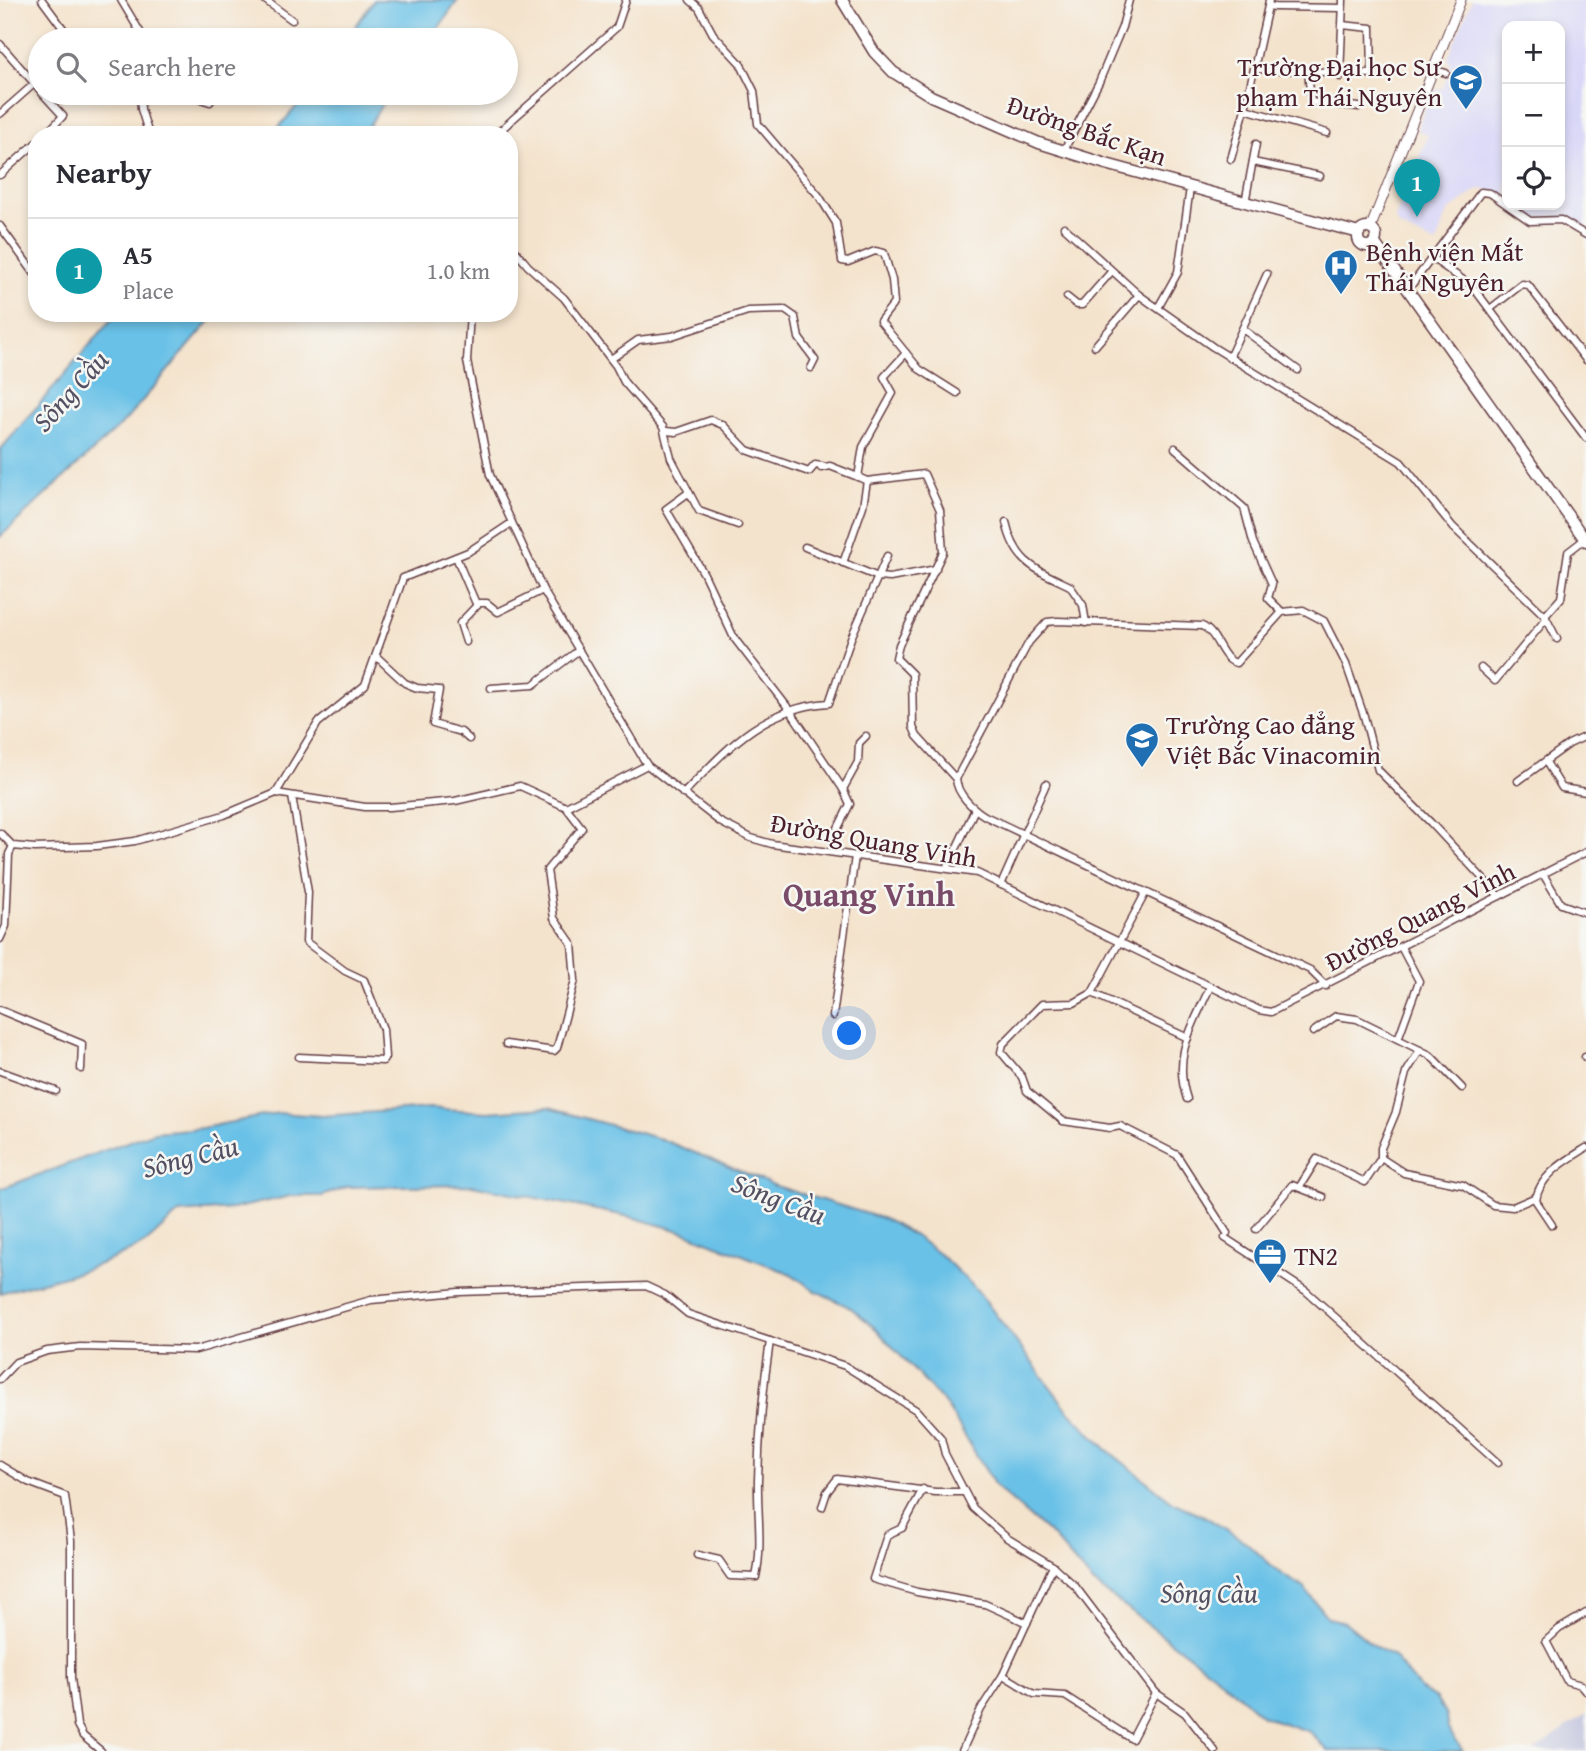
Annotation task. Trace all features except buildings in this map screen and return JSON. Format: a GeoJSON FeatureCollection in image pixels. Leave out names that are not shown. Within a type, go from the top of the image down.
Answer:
{"type":"FeatureCollection","features":[{"type":"Feature","properties":{"kind":"highway","name":"Đường Bắc Kạn"},"geometry":{"type":"LineString","coordinates":[[842,0],[874,51],[893,72],[931,96],[1064,150],[1245,203],[1365,231],[1362,244],[1374,243],[1407,291]]}},
{"type":"Feature","properties":{"kind":"highway"},"geometry":{"type":"LineString","coordinates":[[1407,291],[1585,540]]}},
{"type":"Feature","properties":{"kind":"main road"},"geometry":{"type":"LineString","coordinates":[[1365,231],[1461,0]]}},
{"type":"Feature","properties":{"kind":"street"},"geometry":{"type":"LineString","coordinates":[[41,0],[63,28]]}},
{"type":"Feature","properties":{"kind":"street"},"geometry":{"type":"LineString","coordinates":[[121,0],[138,28]]}},
{"type":"Feature","properties":{"kind":"street"},"geometry":{"type":"LineString","coordinates":[[265,0],[292,20]]}},
{"type":"Feature","properties":{"kind":"street"},"geometry":{"type":"LineString","coordinates":[[505,126],[617,27],[626,0]]}},
{"type":"Feature","properties":{"kind":"street"},"geometry":{"type":"LineString","coordinates":[[690,0],[699,8],[713,34],[740,63],[754,91],[758,124],[821,198],[836,223],[842,261],[848,262],[875,251],[884,253],[892,280],[894,303],[880,321],[919,369],[957,393]]}},
{"type":"Feature","properties":{"kind":"street"},"geometry":{"type":"LineString","coordinates":[[1064,150],[1099,82],[1129,9],[1129,0]]}},
{"type":"Feature","properties":{"kind":"street"},"geometry":{"type":"LineString","coordinates":[[1231,159],[1255,69],[1268,3],[1343,4],[1340,75]]}},
{"type":"Feature","properties":{"kind":"street"},"geometry":{"type":"LineString","coordinates":[[1255,69],[1340,75],[1372,74],[1371,28],[1342,25]]}},
{"type":"Feature","properties":{"kind":"street"},"geometry":{"type":"LineString","coordinates":[[1,47],[28,77]]}},
{"type":"Feature","properties":{"kind":"street"},"geometry":{"type":"LineString","coordinates":[[1433,69],[1446,74]]}},
{"type":"Feature","properties":{"kind":"street"},"geometry":{"type":"LineString","coordinates":[[1308,71],[1311,102],[1359,107]]}},
{"type":"Feature","properties":{"kind":"street"},"geometry":{"type":"LineString","coordinates":[[0,114],[28,89]]}},
{"type":"Feature","properties":{"kind":"street"},"geometry":{"type":"LineString","coordinates":[[53,105],[63,116],[54,126]]}},
{"type":"Feature","properties":{"kind":"street"},"geometry":{"type":"LineString","coordinates":[[141,105],[146,126]]}},
{"type":"Feature","properties":{"kind":"street"},"geometry":{"type":"LineString","coordinates":[[1245,109],[1327,134]]}},
{"type":"Feature","properties":{"kind":"street"},"geometry":{"type":"LineString","coordinates":[[1245,203],[1256,144]]}},
{"type":"Feature","properties":{"kind":"street"},"geometry":{"type":"LineString","coordinates":[[0,175],[28,150]]}},
{"type":"Feature","properties":{"kind":"street"},"geometry":{"type":"LineString","coordinates":[[1253,163],[1320,176]]}},
{"type":"Feature","properties":{"kind":"street"},"geometry":{"type":"LineString","coordinates":[[1158,308],[1178,272],[1190,188]]}},
{"type":"Feature","properties":{"kind":"street"},"geometry":{"type":"LineString","coordinates":[[1407,291],[1477,195],[1486,192],[1530,221],[1561,220],[1586,235]]}},
{"type":"Feature","properties":{"kind":"street"},"geometry":{"type":"LineString","coordinates":[[0,226],[28,264]]}},
{"type":"Feature","properties":{"kind":"street"},"geometry":{"type":"LineString","coordinates":[[1064,227],[1139,295],[1229,358],[1401,462],[1454,527],[1546,617],[1557,639]]}},
{"type":"Feature","properties":{"kind":"street"},"geometry":{"type":"LineString","coordinates":[[0,241],[7,235]]}},
{"type":"Feature","properties":{"kind":"street"},"geometry":{"type":"LineString","coordinates":[[518,254],[564,298],[611,359],[624,382],[666,431],[671,458],[701,513],[738,525]]}},
{"type":"Feature","properties":{"kind":"street"},"geometry":{"type":"LineString","coordinates":[[1432,258],[1467,282],[1490,309],[1586,439]]}},
{"type":"Feature","properties":{"kind":"street"},"geometry":{"type":"LineString","coordinates":[[1068,298],[1080,306],[1111,272]]}},
{"type":"Feature","properties":{"kind":"street"},"geometry":{"type":"LineString","coordinates":[[1229,358],[1244,330],[1267,274]]}},
{"type":"Feature","properties":{"kind":"street"},"geometry":{"type":"LineString","coordinates":[[1490,309],[1522,284],[1528,285],[1586,360]]}},
{"type":"Feature","properties":{"kind":"street"},"geometry":{"type":"LineString","coordinates":[[1095,346],[1139,295]]}},
{"type":"Feature","properties":{"kind":"street"},"geometry":{"type":"LineString","coordinates":[[611,359],[638,340],[672,336],[761,309],[785,310],[795,317],[799,338],[815,360],[811,368]]}},
{"type":"Feature","properties":{"kind":"street","name":"Đường Quang Vinh"},"geometry":{"type":"LineString","coordinates":[[469,322],[467,361],[490,475],[510,524],[543,590],[647,765],[720,822],[751,838],[977,873],[1210,987],[1259,1010],[1271,1012],[1586,852]]}},
{"type":"Feature","properties":{"kind":"street"},"geometry":{"type":"LineString","coordinates":[[1244,330],[1298,370]]}},
{"type":"Feature","properties":{"kind":"street"},"geometry":{"type":"LineString","coordinates":[[858,477],[863,447],[893,393],[884,377],[905,353]]}},
{"type":"Feature","properties":{"kind":"street"},"geometry":{"type":"LineString","coordinates":[[666,431],[676,432],[711,420],[723,425],[747,450],[809,472],[815,465],[867,481],[919,472],[928,478],[940,510],[943,552],[899,645],[896,658],[912,674],[913,727],[917,736],[956,779],[959,790],[975,809],[1310,970],[1326,986]]}},
{"type":"Feature","properties":{"kind":"street"},"geometry":{"type":"LineString","coordinates":[[1175,448],[1244,508],[1253,542],[1272,584],[1268,598],[1282,612]]}},
{"type":"Feature","properties":{"kind":"street"},"geometry":{"type":"LineString","coordinates":[[843,563],[863,506],[867,481]]}},
{"type":"Feature","properties":{"kind":"street"},"geometry":{"type":"LineString","coordinates":[[688,493],[666,509],[704,573],[734,638],[789,709],[843,789],[850,804],[837,830]]}},
{"type":"Feature","properties":{"kind":"street"},"geometry":{"type":"LineString","coordinates":[[1006,522],[1010,541],[1025,562],[1070,586],[1076,592],[1083,605],[1086,623]]}},
{"type":"Feature","properties":{"kind":"street"},"geometry":{"type":"LineString","coordinates":[[276,793],[318,723],[365,685],[403,578],[456,557],[510,524]]}},
{"type":"Feature","properties":{"kind":"street"},"geometry":{"type":"LineString","coordinates":[[1481,668],[1495,681],[1557,606],[1561,598],[1568,552],[1585,540]]}},
{"type":"Feature","properties":{"kind":"street"},"geometry":{"type":"LineString","coordinates":[[805,547],[878,577],[890,578],[936,569]]}},
{"type":"Feature","properties":{"kind":"street"},"geometry":{"type":"LineString","coordinates":[[683,794],[752,729],[789,709],[829,703],[851,638],[887,556]]}},
{"type":"Feature","properties":{"kind":"street"},"geometry":{"type":"LineString","coordinates":[[456,557],[477,606]]}},
{"type":"Feature","properties":{"kind":"street"},"geometry":{"type":"LineString","coordinates":[[466,642],[460,623],[477,606],[484,602],[498,612],[543,590]]}},
{"type":"Feature","properties":{"kind":"street"},"geometry":{"type":"LineString","coordinates":[[956,779],[1029,642],[1039,629],[1051,621],[1202,626],[1212,632],[1229,661],[1236,663],[1282,612],[1303,610],[1324,621],[1346,664],[1364,716],[1378,770],[1431,822],[1499,897]]}},
{"type":"Feature","properties":{"kind":"street"},"geometry":{"type":"LineString","coordinates":[[491,688],[533,685],[579,650]]}},
{"type":"Feature","properties":{"kind":"street"},"geometry":{"type":"LineString","coordinates":[[376,656],[405,683],[417,688],[439,690],[433,724],[461,732],[469,739]]}},
{"type":"Feature","properties":{"kind":"street"},"geometry":{"type":"LineString","coordinates":[[843,789],[858,762],[859,743],[866,736]]}},
{"type":"Feature","properties":{"kind":"street"},"geometry":{"type":"LineString","coordinates":[[1518,781],[1569,744],[1586,736]]}},
{"type":"Feature","properties":{"kind":"street"},"geometry":{"type":"LineString","coordinates":[[1546,762],[1562,788],[1586,792]]}},
{"type":"Feature","properties":{"kind":"street"},"geometry":{"type":"LineString","coordinates":[[566,807],[647,765]]}},
{"type":"Feature","properties":{"kind":"street"},"geometry":{"type":"LineString","coordinates":[[1001,886],[1046,784]]}},
{"type":"Feature","properties":{"kind":"street"},"geometry":{"type":"LineString","coordinates":[[0,833],[13,846],[97,846],[135,841],[224,815],[276,793],[365,807],[390,807],[455,801],[520,786],[566,807],[582,828],[547,870],[554,918],[572,944],[575,986],[559,1043],[554,1051],[506,1044]]}},
{"type":"Feature","properties":{"kind":"street"},"geometry":{"type":"LineString","coordinates":[[292,796],[308,892],[306,942],[345,971],[364,980],[385,1039],[383,1060],[299,1057]]}},
{"type":"Feature","properties":{"kind":"street"},"geometry":{"type":"LineString","coordinates":[[947,868],[975,809]]}},
{"type":"Feature","properties":{"kind":"street"},"geometry":{"type":"LineString","coordinates":[[0,939],[6,926],[9,854],[13,846]]}},
{"type":"Feature","properties":{"kind":"street"},"geometry":{"type":"LineString","coordinates":[[833,1016],[855,856]]}},
{"type":"Feature","properties":{"kind":"street"},"geometry":{"type":"LineString","coordinates":[[1543,874],[1561,904],[1586,913]]}},
{"type":"Feature","properties":{"kind":"street"},"geometry":{"type":"LineString","coordinates":[[1146,892],[1091,993],[1074,1003],[1047,1002],[1037,1007],[1003,1044],[1002,1056],[1022,1077],[1027,1091],[1063,1121],[1110,1128],[1120,1126],[1174,1153],[1226,1236],[1306,1292],[1497,1463]]}},
{"type":"Feature","properties":{"kind":"street"},"geometry":{"type":"LineString","coordinates":[[1398,1039],[1419,981],[1401,947]]}},
{"type":"Feature","properties":{"kind":"street"},"geometry":{"type":"LineString","coordinates":[[1187,1099],[1180,1071],[1188,1038],[1210,987]]}},
{"type":"Feature","properties":{"kind":"street"},"geometry":{"type":"LineString","coordinates":[[1091,993],[1188,1038]]}},
{"type":"Feature","properties":{"kind":"street"},"geometry":{"type":"LineString","coordinates":[[0,1010],[82,1044],[82,1069]]}},
{"type":"Feature","properties":{"kind":"street"},"geometry":{"type":"LineString","coordinates":[[1313,1032],[1329,1019],[1345,1016],[1420,1050],[1440,1063],[1462,1088]]}},
{"type":"Feature","properties":{"kind":"street"},"geometry":{"type":"LineString","coordinates":[[1300,1186],[1317,1158],[1365,1182],[1381,1158],[1381,1149],[1396,1112],[1406,1073],[1420,1050]]}},
{"type":"Feature","properties":{"kind":"street"},"geometry":{"type":"LineString","coordinates":[[0,1071],[56,1091]]}},
{"type":"Feature","properties":{"kind":"street"},"geometry":{"type":"LineString","coordinates":[[1381,1158],[1404,1173],[1463,1185],[1493,1205],[1513,1207],[1536,1197],[1552,1172],[1586,1148]]}},
{"type":"Feature","properties":{"kind":"street"},"geometry":{"type":"LineString","coordinates":[[1255,1229],[1288,1187],[1300,1186],[1323,1197]]}},
{"type":"Feature","properties":{"kind":"street"},"geometry":{"type":"LineString","coordinates":[[1536,1197],[1552,1225]]}},
{"type":"Feature","properties":{"kind":"street"},"geometry":{"type":"LineString","coordinates":[[0,1379],[26,1356],[47,1350],[80,1347],[196,1350],[220,1346],[299,1319],[371,1300],[459,1292],[646,1286],[665,1295],[688,1314],[845,1366],[916,1410],[941,1438],[962,1492],[973,1508],[1007,1538],[1053,1566],[1091,1604],[1156,1693],[1185,1713],[1215,1751]]}},
{"type":"Feature","properties":{"kind":"street"},"geometry":{"type":"LineString","coordinates":[[697,1555],[719,1560],[730,1576],[755,1577],[760,1553],[758,1481],[762,1408],[770,1341]]}},
{"type":"Feature","properties":{"kind":"street"},"geometry":{"type":"LineString","coordinates":[[0,1465],[28,1482],[65,1496],[71,1541],[71,1678],[77,1725],[83,1736],[101,1751]]}},
{"type":"Feature","properties":{"kind":"street"},"geometry":{"type":"LineString","coordinates":[[822,1507],[827,1492],[837,1479],[962,1492]]}},
{"type":"Feature","properties":{"kind":"street"},"geometry":{"type":"LineString","coordinates":[[923,1489],[902,1528],[887,1535],[873,1579],[917,1592],[985,1604],[1027,1623]]}},
{"type":"Feature","properties":{"kind":"street"},"geometry":{"type":"LineString","coordinates":[[962,1751],[981,1709],[1003,1675],[1053,1566]]}},
{"type":"Feature","properties":{"kind":"street"},"geometry":{"type":"LineString","coordinates":[[1586,1613],[1559,1629],[1546,1641],[1567,1681],[1581,1685],[1586,1691]]}},
{"type":"Feature","properties":{"kind":"street"},"geometry":{"type":"LineString","coordinates":[[1003,1675],[1034,1694],[1065,1696],[1132,1739],[1156,1693]]}},
{"type":"Feature","properties":{"kind":"shaded area","name":"Trường Đại học Sư phạm Thái Nguyên"},"geometry":{"type":"Polygon","coordinates":[[[1472,0],[1586,0],[1586,228],[1551,216],[1534,220],[1519,210],[1565,210],[1565,21],[1502,21],[1502,199],[1488,190],[1479,189],[1448,212],[1436,244],[1400,227],[1395,218],[1428,135],[1417,130],[1431,92],[1443,88],[1451,67],[1448,58],[1472,0]]]}},
{"type":"Feature","properties":{"kind":"shaded area"},"geometry":{"type":"Polygon","coordinates":[[[1586,1714],[1586,1751],[1534,1751],[1586,1714]]]}},
{"type":"Feature","properties":{"kind":"water"},"geometry":{"type":"Polygon","coordinates":[[[374,0],[458,0],[438,28],[354,28],[374,0]]]}},
{"type":"Feature","properties":{"kind":"water"},"geometry":{"type":"Polygon","coordinates":[[[298,105],[382,105],[369,126],[280,126],[298,105]]]}},
{"type":"Feature","properties":{"kind":"water","name":"Sông Cầu"},"geometry":{"type":"Polygon","coordinates":[[[109,322],[209,322],[125,421],[0,537],[0,450],[109,322]]]}},
{"type":"Feature","properties":{"kind":"water","name":"Sông Cầu"},"geometry":{"type":"Polygon","coordinates":[[[430,1108],[487,1112],[548,1108],[661,1139],[776,1186],[884,1219],[915,1236],[943,1257],[977,1290],[1068,1410],[1106,1449],[1174,1503],[1204,1516],[1246,1542],[1280,1573],[1304,1588],[1328,1618],[1345,1622],[1374,1646],[1393,1656],[1421,1690],[1436,1699],[1445,1713],[1448,1729],[1463,1751],[1328,1751],[1310,1732],[1262,1716],[1224,1682],[1093,1583],[1053,1537],[996,1487],[946,1405],[876,1329],[851,1308],[814,1290],[791,1274],[684,1232],[631,1217],[472,1185],[347,1187],[322,1196],[291,1196],[232,1209],[179,1213],[146,1243],[113,1259],[76,1273],[0,1293],[0,1189],[154,1132],[202,1128],[278,1113],[322,1116],[430,1108]]]}},
{"type":"Feature","properties":{"kind":"place","name":"Trường Đại học Sư phạm Thái Nguyên"},"geometry":{"type":"Point","coordinates":[1466,111]}},
{"type":"Feature","properties":{"kind":"place","name":"A5"},"geometry":{"type":"Point","coordinates":[1417,217]}},
{"type":"Feature","properties":{"kind":"place","name":"Bệnh viện Mắt Thái Nguyên"},"geometry":{"type":"Point","coordinates":[1341,296]}},
{"type":"Feature","properties":{"kind":"place","name":"Trường Cao đẳng Việt Bắc Vinacomin"},"geometry":{"type":"Point","coordinates":[1142,769]}},
{"type":"Feature","properties":{"kind":"place","name":"TN2"},"geometry":{"type":"Point","coordinates":[1270,1285]}},
{"type":"Feature","properties":{"kind":"district","name":"Quang Vinh"},"geometry":{"type":"Point","coordinates":[869,894]}}]}
